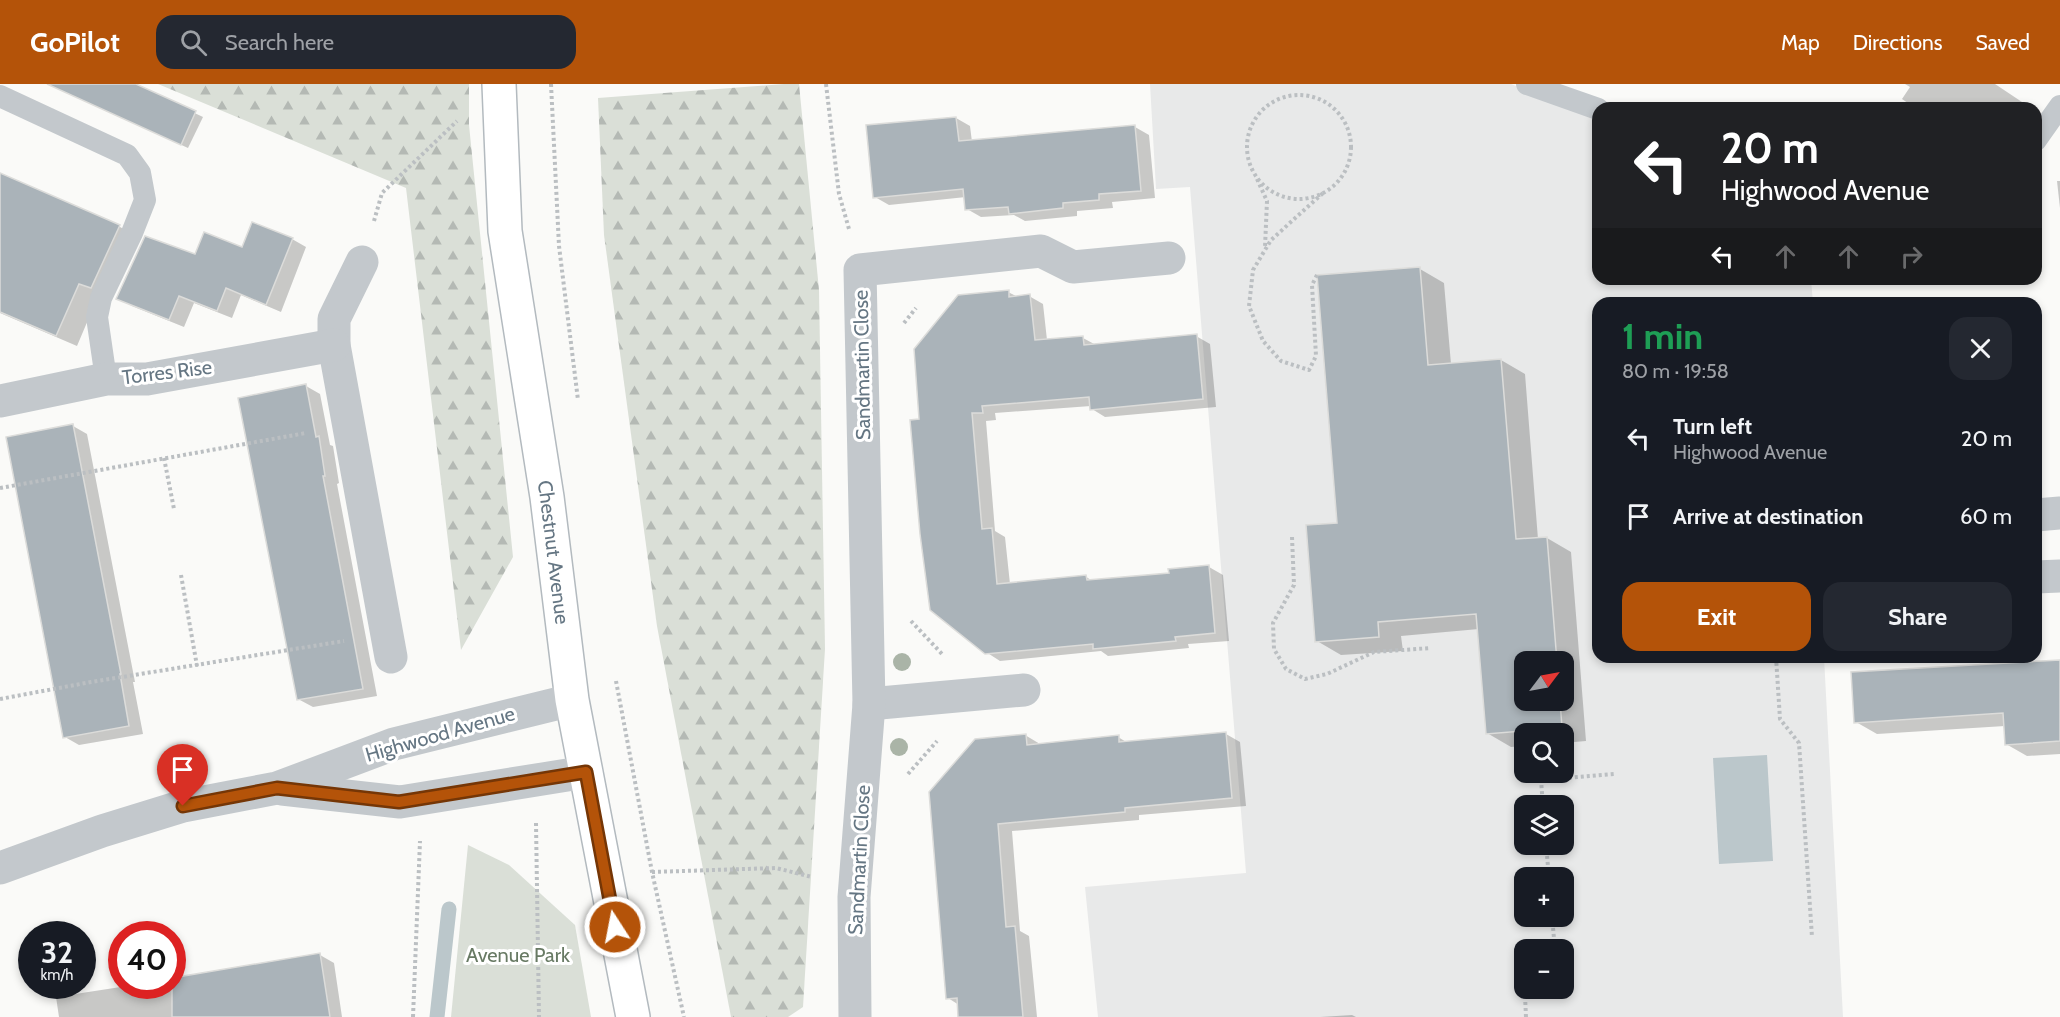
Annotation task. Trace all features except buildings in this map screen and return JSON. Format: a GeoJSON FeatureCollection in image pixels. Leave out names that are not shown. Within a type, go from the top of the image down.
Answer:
{"type":"FeatureCollection","features":[{"type":"Feature","properties":{"kind":"street","name":"Chestnut Avenue"},"geometry":{"type":"LineString","coordinates":[[499,84],[506,231],[547,497],[572,700],[633,1017]]}},
{"type":"Feature","properties":{"kind":"street","name":"Sandmartin Close"},"geometry":{"type":"LineString","coordinates":[[855,1017],[854,887],[869,704],[860,270],[1041,251],[1073,267],[1169,258]]}},
{"type":"Feature","properties":{"kind":"street"},"geometry":{"type":"LineString","coordinates":[[362,262],[334,320],[334,345],[388,644]]}},
{"type":"Feature","properties":{"kind":"street","name":"Torres Rise"},"geometry":{"type":"LineString","coordinates":[[0,401],[106,379],[147,379],[334,345]]}},
{"type":"Feature","properties":{"kind":"street"},"geometry":{"type":"LineString","coordinates":[[2042,514],[2060,513]]}},
{"type":"Feature","properties":{"kind":"street"},"geometry":{"type":"LineString","coordinates":[[2042,577],[2060,576]]}},
{"type":"Feature","properties":{"kind":"street"},"geometry":{"type":"LineString","coordinates":[[869,704],[1024,690]]}},
{"type":"Feature","properties":{"kind":"street","name":"Highwood Avenue"},"geometry":{"type":"LineString","coordinates":[[0,868],[102,831],[183,806],[277,788],[394,744],[572,700]]}},
{"type":"Feature","properties":{"kind":"street","name":"Highwood Avenue"},"geometry":{"type":"LineString","coordinates":[[277,788],[399,802],[586,772]]}},
{"type":"Feature","properties":{"kind":"lane"},"geometry":{"type":"LineString","coordinates":[[1527,84],[1592,107]]}},
{"type":"Feature","properties":{"kind":"lane"},"geometry":{"type":"LineString","coordinates":[[0,96],[127,155],[140,173],[145,200],[101,298],[97,317],[106,379]]}},
{"type":"Feature","properties":{"kind":"lane"},"geometry":{"type":"LineString","coordinates":[[2042,132],[2060,106]]}},
{"type":"Feature","properties":{"kind":"path"},"geometry":{"type":"LineString","coordinates":[[551,84],[559,246],[579,410]]}},
{"type":"Feature","properties":{"kind":"path"},"geometry":{"type":"LineString","coordinates":[[826,84],[839,194],[860,270]]}},
{"type":"Feature","properties":{"kind":"path"},"geometry":{"type":"LineString","coordinates":[[1255,176],[1267,189],[1282,196],[1300,199],[1316,197],[1331,188],[1343,176],[1350,160],[1352,143],[1347,126],[1338,112],[1325,101],[1309,95],[1291,95],[1274,100],[1261,111],[1251,126],[1247,142],[1248,160],[1255,176],[1267,201],[1264,250]]}},
{"type":"Feature","properties":{"kind":"path"},"geometry":{"type":"LineString","coordinates":[[362,262],[382,193],[460,119]]}},
{"type":"Feature","properties":{"kind":"path"},"geometry":{"type":"LineString","coordinates":[[1317,275],[1312,285],[1316,356],[1309,370],[1281,360],[1263,341],[1249,306],[1253,270],[1270,240],[1323,193]]}},
{"type":"Feature","properties":{"kind":"path"},"geometry":{"type":"LineString","coordinates":[[901,328],[934,284],[943,261]]}},
{"type":"Feature","properties":{"kind":"path"},"geometry":{"type":"LineString","coordinates":[[0,488],[348,425]]}},
{"type":"Feature","properties":{"kind":"path"},"geometry":{"type":"LineString","coordinates":[[164,458],[174,509]]}},
{"type":"Feature","properties":{"kind":"path"},"geometry":{"type":"LineString","coordinates":[[1292,537],[1293,585],[1274,623],[1274,648],[1286,669],[1305,679],[1327,674],[1374,652],[1431,648]]}},
{"type":"Feature","properties":{"kind":"path"},"geometry":{"type":"LineString","coordinates":[[181,575],[197,666]]}},
{"type":"Feature","properties":{"kind":"path"},"geometry":{"type":"LineString","coordinates":[[859,826],[980,694],[909,618]]}},
{"type":"Feature","properties":{"kind":"path"},"geometry":{"type":"LineString","coordinates":[[0,699],[325,645],[388,644]]}},
{"type":"Feature","properties":{"kind":"path"},"geometry":{"type":"LineString","coordinates":[[1776,663],[1780,719],[1799,743],[1812,937]]}},
{"type":"Feature","properties":{"kind":"path"},"geometry":{"type":"LineString","coordinates":[[615,678],[652,872],[684,1017]]}},
{"type":"Feature","properties":{"kind":"path"},"geometry":{"type":"LineString","coordinates":[[1542,795],[1541,780],[1614,774]]}},
{"type":"Feature","properties":{"kind":"path"},"geometry":{"type":"LineString","coordinates":[[536,820],[539,1017]]}},
{"type":"Feature","properties":{"kind":"path"},"geometry":{"type":"LineString","coordinates":[[413,1017],[421,838]]}},
{"type":"Feature","properties":{"kind":"path"},"geometry":{"type":"LineString","coordinates":[[652,872],[776,868],[854,887]]}},
{"type":"Feature","properties":{"kind":"path"},"geometry":{"type":"LineString","coordinates":[[1525,999],[1526,1017]]}},
{"type":"Feature","properties":{"kind":"shaded area"},"geometry":{"type":"Polygon","coordinates":[[[1150,84],[1511,84],[1592,116],[1592,285],[1812,285],[1812,297],[1592,297],[1592,663],[1824,663],[1843,1017],[1098,1017],[1085,887],[1246,873],[1190,187],[1156,189],[1150,84]]]}},
{"type":"Feature","properties":{"kind":"shaded area"},"geometry":{"type":"Polygon","coordinates":[[[1767,755],[1773,861],[1719,864],[1713,758],[1767,755]]]}},
{"type":"Feature","properties":{"kind":"green space"},"geometry":{"type":"Polygon","coordinates":[[[158,84],[469,84],[469,125],[513,557],[461,650],[406,188],[158,84]]]}},
{"type":"Feature","properties":{"kind":"green space"},"geometry":{"type":"Polygon","coordinates":[[[799,84],[819,290],[825,649],[803,1007],[788,1017],[731,1017],[657,626],[604,235],[598,98],[799,84]]]}},
{"type":"Feature","properties":{"kind":"green space","name":"Avenue Park"},"geometry":{"type":"Polygon","coordinates":[[[468,845],[509,865],[575,925],[591,1017],[451,1017],[468,845]]]}},
{"type":"Feature","properties":{"kind":"waterway"},"geometry":{"type":"LineString","coordinates":[[437,1017],[449,909]]}},
{"type":"Feature","properties":{"kind":"route"},"geometry":{"type":"LineString","coordinates":[[183,806],[277,788],[399,802],[586,772],[615,927]]}}]}
